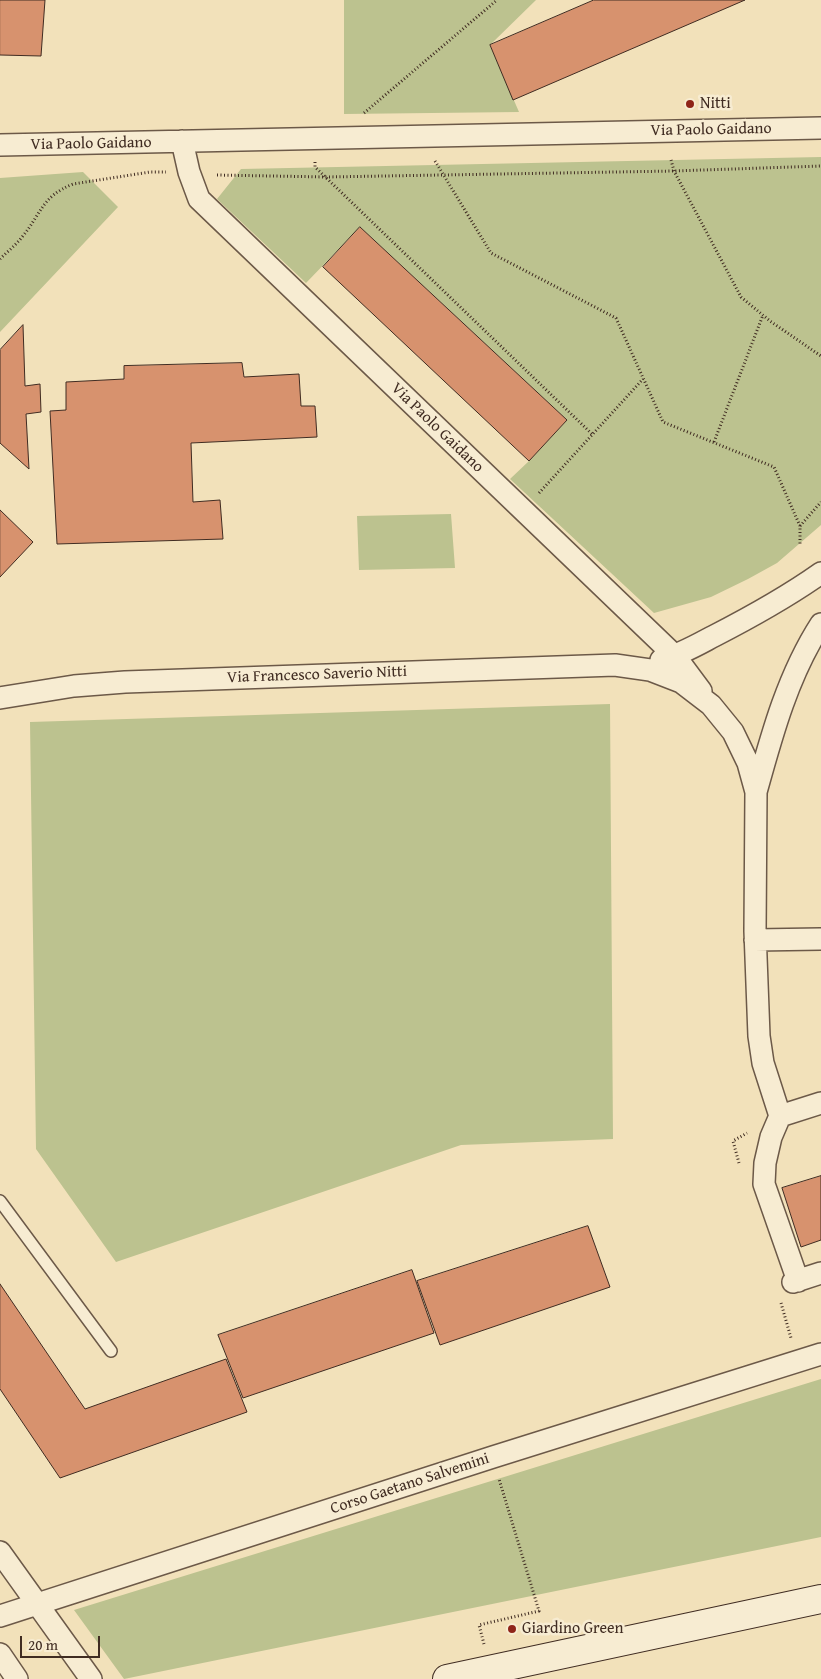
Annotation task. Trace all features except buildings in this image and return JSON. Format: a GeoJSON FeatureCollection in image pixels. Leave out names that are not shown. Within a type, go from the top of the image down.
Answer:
{"type":"FeatureCollection","features":[{"type":"Feature","properties":{"kind":"street","name":"Via Paolo Gaidano"},"geometry":{"type":"LineString","coordinates":[[0,145],[821,128]]}},
{"type":"Feature","properties":{"kind":"street","name":"Via Paolo Gaidano"},"geometry":{"type":"LineString","coordinates":[[182,141],[189,172],[199,199],[675,656],[711,705]]}},
{"type":"Feature","properties":{"kind":"street","name":"Via Francesco Saverio Nitti"},"geometry":{"type":"LineString","coordinates":[[635,667],[675,656],[790,595],[821,573]]}},
{"type":"Feature","properties":{"kind":"street","name":"Via Francesco Saverio Nitti"},"geometry":{"type":"LineString","coordinates":[[780,1116],[763,1063],[756,995],[756,792],[772,736],[795,673],[821,624]]}},
{"type":"Feature","properties":{"kind":"street","name":"Via Francesco Saverio Nitti"},"geometry":{"type":"LineString","coordinates":[[0,698],[74,686],[125,682],[615,665],[635,667],[650,670],[681,682],[711,705],[733,732],[748,763],[756,792]]}},
{"type":"Feature","properties":{"kind":"street"},"geometry":{"type":"LineString","coordinates":[[755,940],[821,939]]}},
{"type":"Feature","properties":{"kind":"street"},"geometry":{"type":"LineString","coordinates":[[821,1103],[780,1116],[771,1136],[765,1164],[764,1184],[796,1282],[821,1273]]}},
{"type":"Feature","properties":{"kind":"street","name":"Corso Gaetano Salvemini"},"geometry":{"type":"LineString","coordinates":[[0,1616],[493,1457],[821,1354]]}},
{"type":"Feature","properties":{"kind":"street"},"geometry":{"type":"LineString","coordinates":[[0,1552],[91,1679]]}},
{"type":"Feature","properties":{"kind":"street"},"geometry":{"type":"LineString","coordinates":[[447,1679],[821,1599]]}},
{"type":"Feature","properties":{"kind":"street"},"geometry":{"type":"LineString","coordinates":[[0,1654],[17,1679]]}},
{"type":"Feature","properties":{"kind":"lane"},"geometry":{"type":"LineString","coordinates":[[0,1201],[111,1351]]}},
{"type":"Feature","properties":{"kind":"path"},"geometry":{"type":"LineString","coordinates":[[360,138],[363,114],[496,0]]}},
{"type":"Feature","properties":{"kind":"path"},"geometry":{"type":"LineString","coordinates":[[426,136],[436,165],[491,253],[616,318],[663,422],[774,467],[800,526],[800,545]]}},
{"type":"Feature","properties":{"kind":"path"},"geometry":{"type":"LineString","coordinates":[[315,139],[315,167],[592,434]]}},
{"type":"Feature","properties":{"kind":"path"},"geometry":{"type":"LineString","coordinates":[[671,160],[674,171],[741,297],[821,356]]}},
{"type":"Feature","properties":{"kind":"path"},"geometry":{"type":"LineString","coordinates":[[0,259],[22,237],[46,201],[63,188],[73,184],[150,172],[189,172],[221,176],[326,177],[674,171],[821,166]]}},
{"type":"Feature","properties":{"kind":"path"},"geometry":{"type":"LineString","coordinates":[[714,443],[763,315]]}},
{"type":"Feature","properties":{"kind":"path"},"geometry":{"type":"LineString","coordinates":[[522,509],[643,379]]}},
{"type":"Feature","properties":{"kind":"path"},"geometry":{"type":"LineString","coordinates":[[800,526],[821,502]]}},
{"type":"Feature","properties":{"kind":"path"},"geometry":{"type":"LineString","coordinates":[[490,1670],[479,1625],[539,1611],[493,1457]]}},
{"type":"Feature","properties":{"kind":"green space"},"geometry":{"type":"Polygon","coordinates":[[[344,0],[536,0],[490,45],[519,112],[344,114],[344,0]]]}},
{"type":"Feature","properties":{"kind":"green space"},"geometry":{"type":"Polygon","coordinates":[[[821,157],[821,525],[777,563],[748,579],[711,597],[654,613],[510,479],[567,420],[360,227],[306,283],[217,199],[241,169],[821,157]]]}},
{"type":"Feature","properties":{"kind":"green space"},"geometry":{"type":"Polygon","coordinates":[[[83,172],[118,207],[0,332],[0,178],[83,172]]]}},
{"type":"Feature","properties":{"kind":"green space"},"geometry":{"type":"Polygon","coordinates":[[[451,514],[455,568],[359,570],[357,516],[451,514]]]}},
{"type":"Feature","properties":{"kind":"green space"},"geometry":{"type":"Polygon","coordinates":[[[610,704],[613,1139],[461,1145],[116,1262],[36,1149],[30,722],[610,704]]]}},
{"type":"Feature","properties":{"kind":"green space"},"geometry":{"type":"Polygon","coordinates":[[[821,1379],[821,1537],[124,1679],[74,1610],[821,1379]]]}},
{"type":"Feature","properties":{"kind":"place","name":"Nitti"},"geometry":{"type":"Point","coordinates":[690,104]}},
{"type":"Feature","properties":{"kind":"place","name":"Giardino Green"},"geometry":{"type":"Point","coordinates":[512,1629]}}]}
